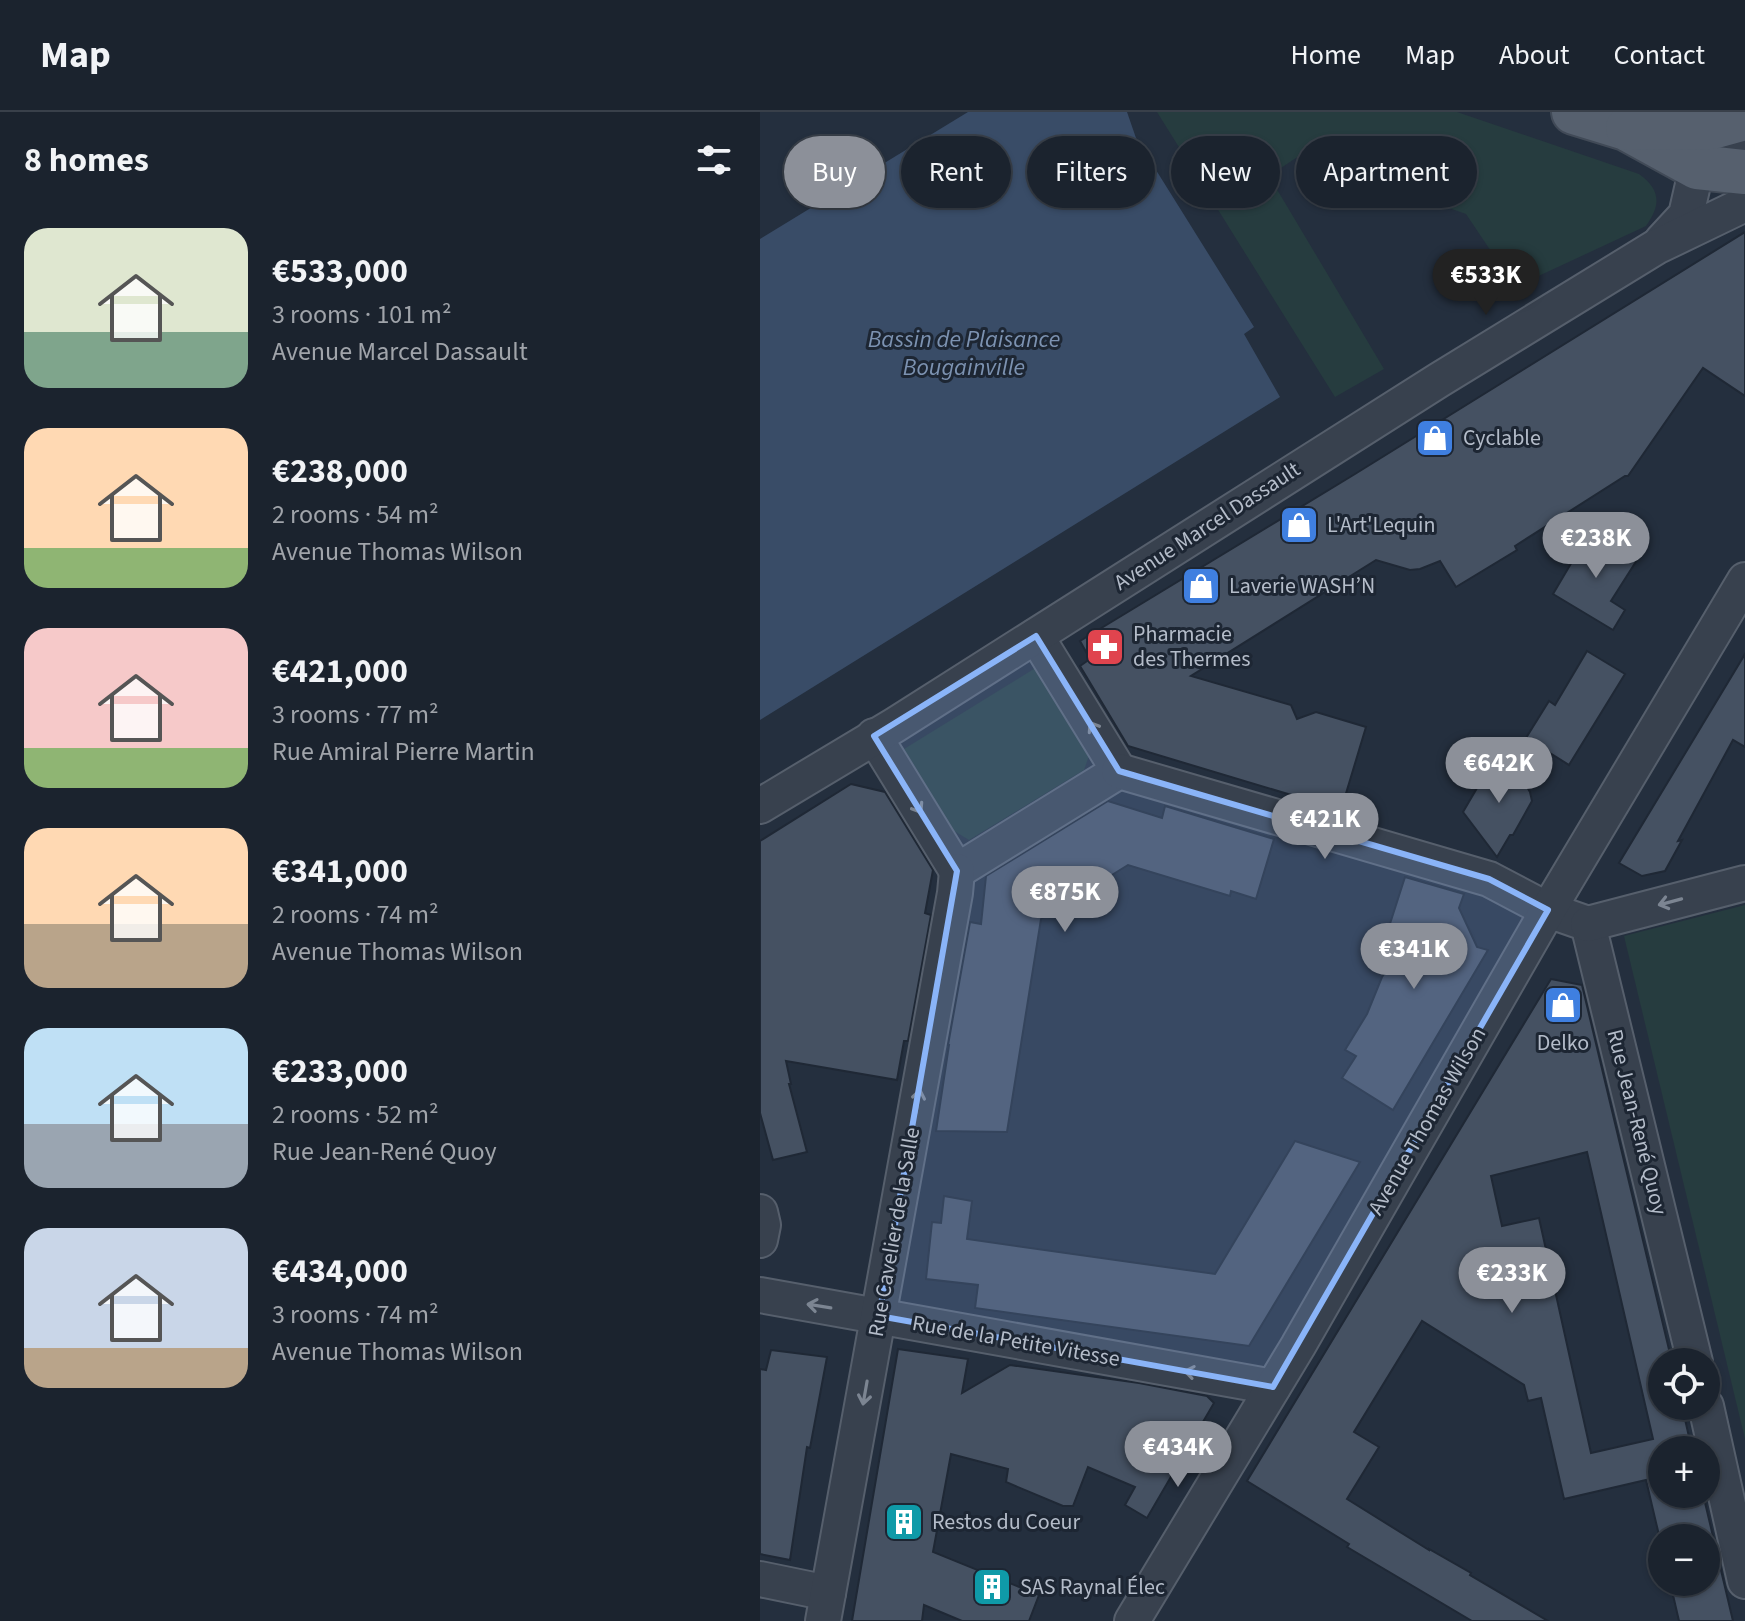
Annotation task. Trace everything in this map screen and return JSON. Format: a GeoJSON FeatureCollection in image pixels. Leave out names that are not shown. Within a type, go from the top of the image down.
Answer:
{"type":"FeatureCollection","features":[{"type":"Feature","properties":{"kind":"main road"},"geometry":{"type":"LineString","coordinates":[[1574,112],[1626,128],[1697,167],[1745,172]]}},
{"type":"Feature","properties":{"kind":"main road"},"geometry":{"type":"LineString","coordinates":[[1626,128],[1712,127],[1745,118]]}},
{"type":"Feature","properties":{"kind":"street"},"geometry":{"type":"LineString","coordinates":[[1697,167],[1745,140]]}},
{"type":"Feature","properties":{"kind":"street","name":"Avenue Marcel Dassault"},"geometry":{"type":"LineString","coordinates":[[1656,247],[1686,215],[1697,167]]}},
{"type":"Feature","properties":{"kind":"street","name":"Avenue Marcel Dassault"},"geometry":{"type":"LineString","coordinates":[[760,806],[1036,636],[1358,429],[1656,247],[1745,204]]}},
{"type":"Feature","properties":{"kind":"street","name":"Avenue Thomas Wilson"},"geometry":{"type":"LineString","coordinates":[[1132,1621],[1273,1387],[1548,910],[1745,580]]}},
{"type":"Feature","properties":{"kind":"street"},"geometry":{"type":"LineString","coordinates":[[1036,636],[1119,771],[1489,879],[1548,910],[1588,924],[1745,883]]}},
{"type":"Feature","properties":{"kind":"street"},"geometry":{"type":"LineString","coordinates":[[874,736],[957,871],[1119,771]]}},
{"type":"Feature","properties":{"kind":"street","name":"Rue Cavelier de la Salle"},"geometry":{"type":"LineString","coordinates":[[760,1579],[825,1607],[957,871]]}},
{"type":"Feature","properties":{"kind":"street","name":"Rue Jean-René Quoy"},"geometry":{"type":"LineString","coordinates":[[1588,924],[1692,1348]]}},
{"type":"Feature","properties":{"kind":"street"},"geometry":{"type":"LineString","coordinates":[[760,1212],[763,1225],[760,1240]]}},
{"type":"Feature","properties":{"kind":"street","name":"Rue de la Petite Vitesse"},"geometry":{"type":"LineString","coordinates":[[760,1295],[1273,1387]]}},
{"type":"Feature","properties":{"kind":"street"},"geometry":{"type":"LineString","coordinates":[[1709,1420],[1745,1581]]}},
{"type":"Feature","properties":{"kind":"highlighted area"},"geometry":{"type":"Polygon","coordinates":[[[1036,636],[1119,771],[1489,879],[1548,910],[1273,1387],[879,1316],[957,871],[874,736],[1036,636]]]}},
{"type":"Feature","properties":{"kind":"green space"},"geometry":{"type":"Polygon","coordinates":[[[1157,112],[1457,112],[1639,174],[1655,192],[1656,205],[1646,226],[1515,287],[1466,214],[1449,208],[1477,208],[1477,136],[1296,136],[1296,158],[1280,169],[1280,136],[1172,136],[1157,112]]]}},
{"type":"Feature","properties":{"kind":"green space"},"geometry":{"type":"Polygon","coordinates":[[[1280,194],[1384,369],[1335,397],[1217,208],[1280,208],[1280,194]]]}},
{"type":"Feature","properties":{"kind":"green space"},"geometry":{"type":"Polygon","coordinates":[[[1037,667],[1090,753],[1084,770],[969,840],[954,831],[904,749],[1037,667]]]}},
{"type":"Feature","properties":{"kind":"green space"},"geometry":{"type":"Polygon","coordinates":[[[1745,905],[1745,1439],[1624,936],[1745,905]]]}},
{"type":"Feature","properties":{"kind":"water","name":"Bassin de Plaisance Bougainville"},"geometry":{"type":"Polygon","coordinates":[[[968,112],[1127,112],[1135,136],[1027,136],[1027,208],[1155,208],[1155,168],[1171,194],[1171,208],[1180,208],[1254,327],[1244,334],[1280,397],[760,720],[760,239],[811,208],[885,208],[885,163],[901,153],[901,208],[1011,208],[1011,136],[929,136],[968,112]]]}},
{"type":"Feature","properties":{"kind":"building"},"geometry":{"type":"Polygon","coordinates":[[[1745,232],[1745,396],[1703,368],[1628,476],[1515,546],[1517,550],[1456,587],[1440,561],[1410,570],[1376,560],[1191,676],[1291,705],[1297,719],[1316,712],[1366,727],[1341,810],[1128,746],[1080,666],[1090,659],[1080,641],[1745,232]]]}},
{"type":"Feature","properties":{"kind":"building"},"geometry":{"type":"Polygon","coordinates":[[[1589,533],[1637,560],[1611,601],[1625,610],[1613,630],[1553,594],[1589,533]]]}},
{"type":"Feature","properties":{"kind":"building"},"geometry":{"type":"Polygon","coordinates":[[[1587,651],[1625,674],[1569,765],[1526,738],[1549,701],[1555,705],[1587,651]]]}},
{"type":"Feature","properties":{"kind":"building"},"geometry":{"type":"Polygon","coordinates":[[[1745,654],[1745,747],[1733,740],[1665,871],[1642,876],[1619,863],[1745,654]]]}},
{"type":"Feature","properties":{"kind":"building"},"geometry":{"type":"Polygon","coordinates":[[[1494,759],[1519,773],[1532,801],[1497,857],[1463,812],[1494,759]]]}},
{"type":"Feature","properties":{"kind":"building"},"geometry":{"type":"Polygon","coordinates":[[[851,784],[885,792],[933,870],[925,913],[931,915],[908,1041],[904,1041],[897,1080],[786,1061],[807,1152],[773,1160],[760,1113],[760,841],[851,784]]]}},
{"type":"Feature","properties":{"kind":"building"},"geometry":{"type":"Polygon","coordinates":[[[1108,801],[1162,818],[1165,806],[1274,839],[1256,899],[1231,891],[1230,896],[1128,865],[1041,919],[1007,1132],[936,1131],[970,922],[981,924],[986,876],[1108,801]]]}},
{"type":"Feature","properties":{"kind":"building"},"geometry":{"type":"Polygon","coordinates":[[[1405,877],[1464,894],[1459,908],[1477,947],[1488,950],[1393,1110],[1342,1078],[1356,1056],[1345,1050],[1367,1014],[1382,977],[1408,939],[1387,933],[1405,877]]]}},
{"type":"Feature","properties":{"kind":"building"},"geometry":{"type":"Polygon","coordinates":[[[1551,979],[1582,985],[1669,1348],[1648,1348],[1648,1417],[1587,1152],[1491,1176],[1502,1226],[1539,1218],[1591,1453],[1648,1440],[1648,1488],[1646,1480],[1564,1499],[1541,1398],[1528,1401],[1524,1385],[1422,1321],[1354,1432],[1379,1447],[1347,1499],[1548,1621],[1472,1621],[1347,1547],[1349,1544],[1247,1481],[1551,979]]]}},
{"type":"Feature","properties":{"kind":"building"},"geometry":{"type":"Polygon","coordinates":[[[1295,1141],[1360,1162],[1249,1346],[975,1308],[978,1285],[926,1279],[932,1222],[941,1223],[944,1196],[972,1201],[967,1239],[1215,1274],[1295,1141]]]}},
{"type":"Feature","properties":{"kind":"building"},"geometry":{"type":"Polygon","coordinates":[[[898,1349],[968,1359],[962,1393],[1010,1365],[1139,1383],[1207,1396],[1214,1403],[1147,1518],[1125,1505],[1135,1487],[1088,1467],[1073,1506],[1063,1506],[1006,1482],[1008,1469],[951,1454],[933,1552],[1039,1595],[1029,1621],[962,1621],[924,1605],[922,1621],[852,1621],[898,1349]]]}},
{"type":"Feature","properties":{"kind":"building"},"geometry":{"type":"Polygon","coordinates":[[[771,1350],[827,1357],[810,1448],[807,1447],[790,1560],[760,1554],[760,1369],[766,1370],[771,1350]]]}},
{"type":"Feature","properties":{"kind":"building"},"geometry":{"type":"Polygon","coordinates":[[[1649,1420],[1685,1420],[1689,1436],[1652,1436],[1649,1420]]]}},
{"type":"Feature","properties":{"kind":"building"},"geometry":{"type":"Polygon","coordinates":[[[1653,1508],[1706,1508],[1710,1524],[1656,1524],[1653,1508]]]}},
{"type":"Feature","properties":{"kind":"building"},"geometry":{"type":"Polygon","coordinates":[[[1720,1566],[1733,1621],[1679,1621],[1673,1596],[1720,1596],[1720,1566]]]}},
{"type":"Feature","properties":{"kind":"place","name":"Cyclable"},"geometry":{"type":"Point","coordinates":[1435,438]}},
{"type":"Feature","properties":{"kind":"place","name":"L'Art'Lequin"},"geometry":{"type":"Point","coordinates":[1299,525]}},
{"type":"Feature","properties":{"kind":"place","name":"Laverie WASH’N"},"geometry":{"type":"Point","coordinates":[1201,586]}},
{"type":"Feature","properties":{"kind":"place","name":"Pharmacie des Thermes"},"geometry":{"type":"Point","coordinates":[1105,647]}},
{"type":"Feature","properties":{"kind":"place","name":"Delko"},"geometry":{"type":"Point","coordinates":[1563,1005]}},
{"type":"Feature","properties":{"kind":"place","name":"Restos du Coeur"},"geometry":{"type":"Point","coordinates":[904,1522]}},
{"type":"Feature","properties":{"kind":"place","name":"SAS Raynal Élec"},"geometry":{"type":"Point","coordinates":[992,1587]}}]}
